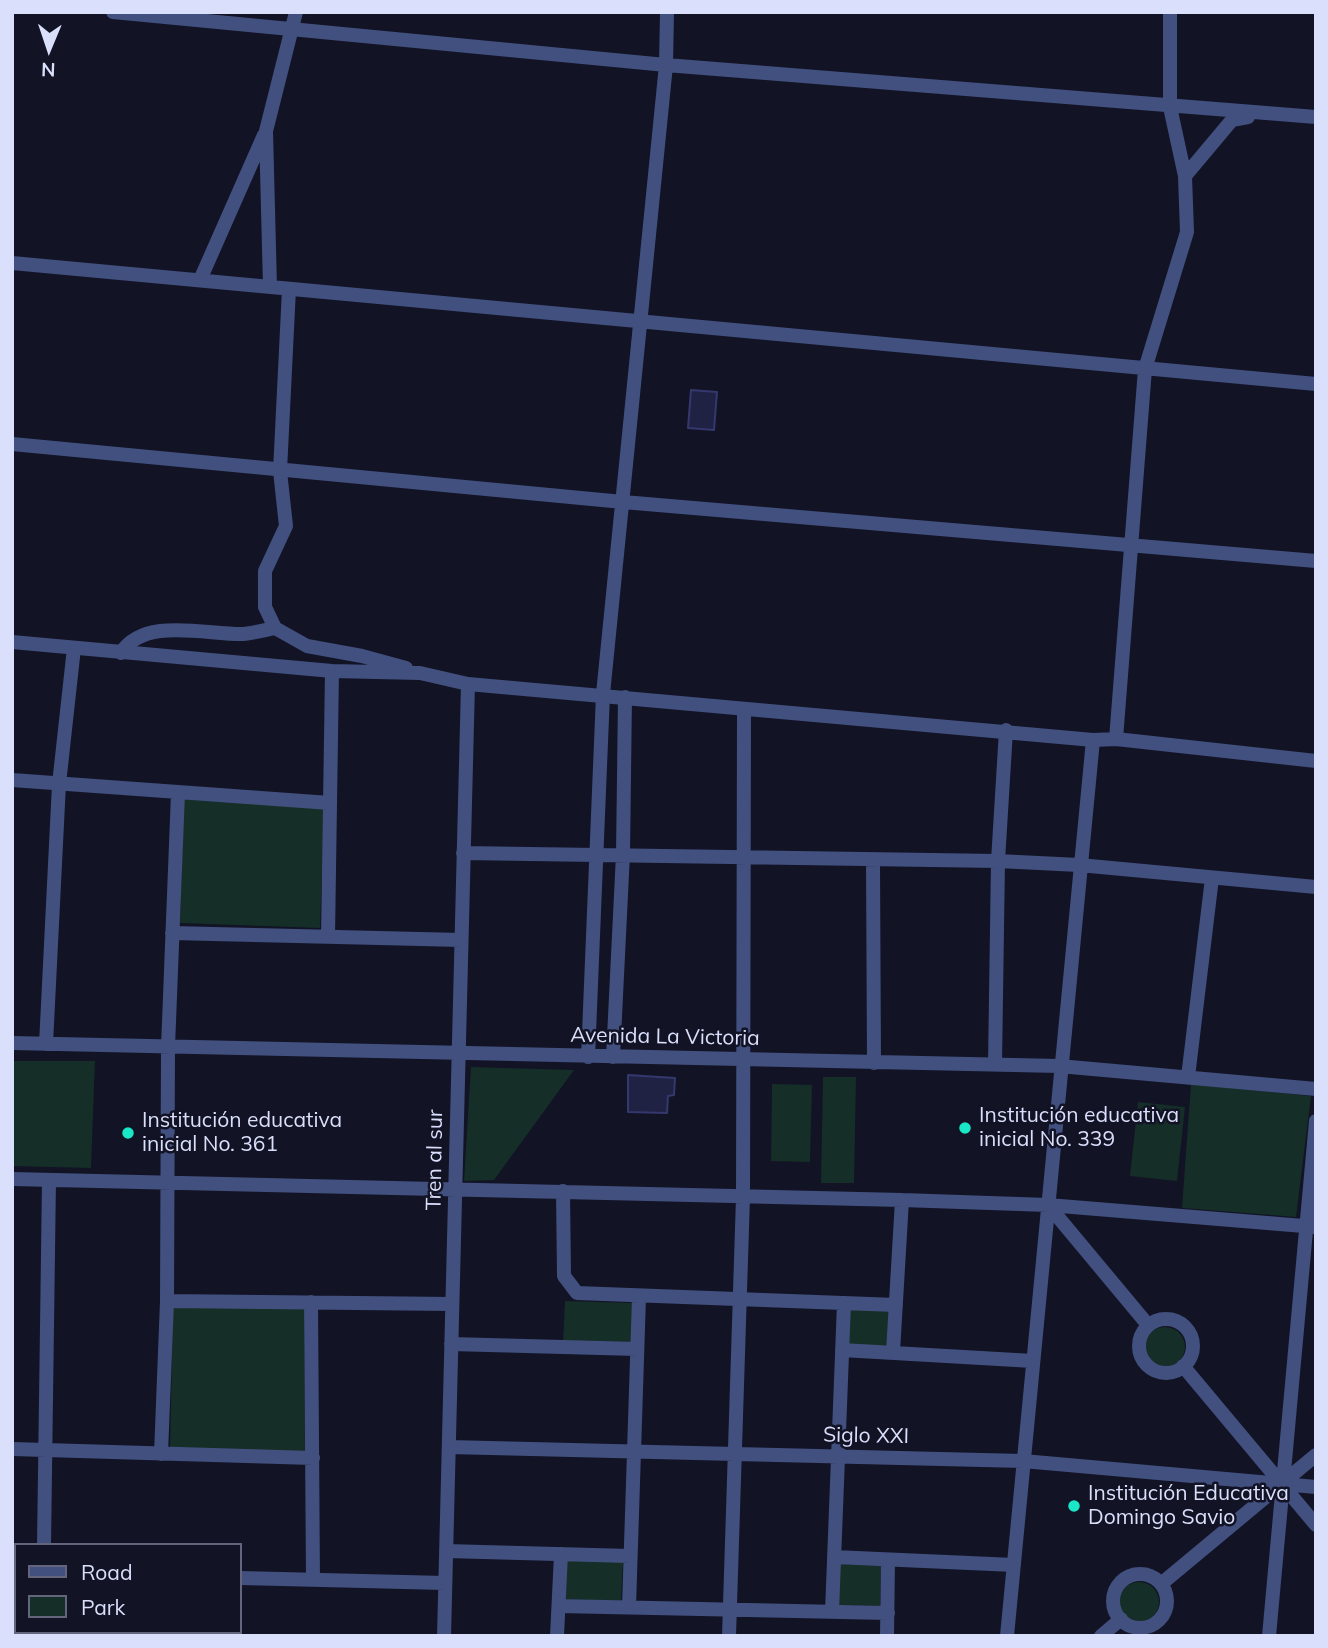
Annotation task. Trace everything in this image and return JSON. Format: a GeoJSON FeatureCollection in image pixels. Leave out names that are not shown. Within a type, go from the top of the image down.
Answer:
{"type":"FeatureCollection","features":[{"type":"Feature","properties":{"kind":"street"},"geometry":{"type":"LineString","coordinates":[[113,12],[666,65],[1316,117]]}},
{"type":"Feature","properties":{"kind":"street"},"geometry":{"type":"LineString","coordinates":[[200,279],[266,131],[296,12]]}},
{"type":"Feature","properties":{"kind":"street"},"geometry":{"type":"LineString","coordinates":[[589,1057],[603,694],[666,65],[667,12]]}},
{"type":"Feature","properties":{"kind":"street"},"geometry":{"type":"LineString","coordinates":[[1116,739],[1145,369],[1188,232],[1185,176],[1170,107],[1170,12]]}},
{"type":"Feature","properties":{"kind":"street"},"geometry":{"type":"LineString","coordinates":[[1185,176],[1232,120],[1266,113]]}},
{"type":"Feature","properties":{"kind":"street"},"geometry":{"type":"LineString","coordinates":[[266,131],[270,288]]}},
{"type":"Feature","properties":{"kind":"street"},"geometry":{"type":"LineString","coordinates":[[12,263],[1316,384]]}},
{"type":"Feature","properties":{"kind":"street"},"geometry":{"type":"LineString","coordinates":[[289,289],[280,471],[286,526],[265,571],[264,588],[265,607],[275,628],[307,646],[384,661],[468,684],[603,694],[744,710],[1006,730],[1093,740],[1116,739],[1316,761]]}},
{"type":"Feature","properties":{"kind":"street"},"geometry":{"type":"LineString","coordinates":[[12,444],[623,502],[1316,561]]}},
{"type":"Feature","properties":{"kind":"street"},"geometry":{"type":"LineString","coordinates":[[121,653],[135,638],[153,633],[245,634],[275,628]]}},
{"type":"Feature","properties":{"kind":"street"},"geometry":{"type":"LineString","coordinates":[[12,642],[332,671],[421,673]]}},
{"type":"Feature","properties":{"kind":"street"},"geometry":{"type":"LineString","coordinates":[[46,1044],[59,784],[74,648]]}},
{"type":"Feature","properties":{"kind":"street"},"geometry":{"type":"LineString","coordinates":[[328,937],[332,671]]}},
{"type":"Feature","properties":{"kind":"street","name":"Tren al sur"},"geometry":{"type":"LineString","coordinates":[[444,1636],[468,684]]}},
{"type":"Feature","properties":{"kind":"street"},"geometry":{"type":"LineString","coordinates":[[613,1057],[623,854],[625,697]]}},
{"type":"Feature","properties":{"kind":"street"},"geometry":{"type":"LineString","coordinates":[[729,1636],[743,1197],[744,710]]}},
{"type":"Feature","properties":{"kind":"street"},"geometry":{"type":"LineString","coordinates":[[995,1064],[998,861],[1006,730]]}},
{"type":"Feature","properties":{"kind":"street"},"geometry":{"type":"LineString","coordinates":[[1007,1636],[1059,1066],[1093,740]]}},
{"type":"Feature","properties":{"kind":"street"},"geometry":{"type":"LineString","coordinates":[[12,780],[330,803]]}},
{"type":"Feature","properties":{"kind":"street"},"geometry":{"type":"LineString","coordinates":[[161,1454],[167,1301],[168,1047],[178,793]]}},
{"type":"Feature","properties":{"kind":"street"},"geometry":{"type":"LineString","coordinates":[[463,853],[998,861],[1079,865],[1316,887]]}},
{"type":"Feature","properties":{"kind":"street"},"geometry":{"type":"LineString","coordinates":[[873,861],[874,1063]]}},
{"type":"Feature","properties":{"kind":"street"},"geometry":{"type":"LineString","coordinates":[[1188,1077],[1212,878]]}},
{"type":"Feature","properties":{"kind":"street"},"geometry":{"type":"LineString","coordinates":[[172,933],[461,940]]}},
{"type":"Feature","properties":{"kind":"street","name":"Avenida La Victoria"},"geometry":{"type":"LineString","coordinates":[[12,1043],[1059,1066],[1316,1089]]}},
{"type":"Feature","properties":{"kind":"street"},"geometry":{"type":"LineString","coordinates":[[1269,1636],[1282,1484],[1311,1226],[1316,1121]]}},
{"type":"Feature","properties":{"kind":"street"},"geometry":{"type":"LineString","coordinates":[[12,1179],[455,1188],[1048,1205],[1311,1226]]}},
{"type":"Feature","properties":{"kind":"street"},"geometry":{"type":"LineString","coordinates":[[44,1543],[48,1181]]}},
{"type":"Feature","properties":{"kind":"street"},"geometry":{"type":"LineString","coordinates":[[564,1191],[564,1276],[569,1286],[577,1293],[896,1305]]}},
{"type":"Feature","properties":{"kind":"street"},"geometry":{"type":"LineString","coordinates":[[893,1352],[902,1200]]}},
{"type":"Feature","properties":{"kind":"street"},"geometry":{"type":"LineString","coordinates":[[1048,1205],[1148,1325]]}},
{"type":"Feature","properties":{"kind":"street"},"geometry":{"type":"LineString","coordinates":[[629,1607],[639,1297]]}},
{"type":"Feature","properties":{"kind":"street"},"geometry":{"type":"LineString","coordinates":[[167,1301],[452,1304]]}},
{"type":"Feature","properties":{"kind":"street"},"geometry":{"type":"LineString","coordinates":[[311,1302],[313,1580]]}},
{"type":"Feature","properties":{"kind":"street"},"geometry":{"type":"LineString","coordinates":[[832,1612],[844,1303]]}},
{"type":"Feature","properties":{"kind":"street"},"geometry":{"type":"LineString","coordinates":[[1168,1319],[1186,1329],[1193,1348],[1183,1367],[1162,1373],[1154,1371],[1143,1360],[1140,1338],[1148,1325],[1168,1319]]}},
{"type":"Feature","properties":{"kind":"street"},"geometry":{"type":"LineString","coordinates":[[451,1344],[637,1349]]}},
{"type":"Feature","properties":{"kind":"street"},"geometry":{"type":"LineString","coordinates":[[842,1350],[1033,1362]]}},
{"type":"Feature","properties":{"kind":"street"},"geometry":{"type":"LineString","coordinates":[[1183,1367],[1316,1525]]}},
{"type":"Feature","properties":{"kind":"street","name":"Siglo XXI"},"geometry":{"type":"LineString","coordinates":[[449,1447],[1023,1461],[1316,1487]]}},
{"type":"Feature","properties":{"kind":"street"},"geometry":{"type":"LineString","coordinates":[[12,1449],[313,1458]]}},
{"type":"Feature","properties":{"kind":"street"},"geometry":{"type":"LineString","coordinates":[[1161,1584],[1316,1455]]}},
{"type":"Feature","properties":{"kind":"street"},"geometry":{"type":"LineString","coordinates":[[446,1551],[630,1556]]}},
{"type":"Feature","properties":{"kind":"street"},"geometry":{"type":"LineString","coordinates":[[557,1636],[561,1554]]}},
{"type":"Feature","properties":{"kind":"street"},"geometry":{"type":"LineString","coordinates":[[834,1557],[1014,1565]]}},
{"type":"Feature","properties":{"kind":"street"},"geometry":{"type":"LineString","coordinates":[[887,1636],[888,1560]]}},
{"type":"Feature","properties":{"kind":"street"},"geometry":{"type":"LineString","coordinates":[[1142,1574],[1161,1584],[1167,1605],[1161,1618],[1141,1628],[1121,1619],[1113,1600],[1122,1581],[1142,1574]]}},
{"type":"Feature","properties":{"kind":"street"},"geometry":{"type":"LineString","coordinates":[[242,1578],[445,1583]]}},
{"type":"Feature","properties":{"kind":"street"},"geometry":{"type":"LineString","coordinates":[[559,1606],[888,1613]]}},
{"type":"Feature","properties":{"kind":"street"},"geometry":{"type":"LineString","coordinates":[[1101,1636],[1121,1619]]}},
{"type":"Feature","properties":{"kind":"green space"},"geometry":{"type":"Polygon","coordinates":[[[184,798],[324,808],[320,928],[180,923],[184,798]]]}},
{"type":"Feature","properties":{"kind":"green space"},"geometry":{"type":"Polygon","coordinates":[[[12,1061],[95,1061],[91,1168],[12,1166],[12,1061]]]}},
{"type":"Feature","properties":{"kind":"green space"},"geometry":{"type":"Polygon","coordinates":[[[471,1067],[574,1070],[494,1180],[464,1181],[471,1067]]]}},
{"type":"Feature","properties":{"kind":"green space"},"geometry":{"type":"Polygon","coordinates":[[[823,1077],[856,1077],[854,1183],[821,1183],[823,1077]]]}},
{"type":"Feature","properties":{"kind":"green space"},"geometry":{"type":"Polygon","coordinates":[[[772,1084],[812,1085],[810,1162],[771,1161],[772,1084]]]}},
{"type":"Feature","properties":{"kind":"green space"},"geometry":{"type":"Polygon","coordinates":[[[1191,1084],[1311,1096],[1296,1217],[1182,1208],[1191,1084]]]}},
{"type":"Feature","properties":{"kind":"green space"},"geometry":{"type":"Polygon","coordinates":[[[1138,1102],[1185,1107],[1177,1181],[1130,1176],[1138,1102]]]}},
{"type":"Feature","properties":{"kind":"green space"},"geometry":{"type":"Polygon","coordinates":[[[565,1301],[634,1303],[633,1345],[563,1342],[565,1301]]]}},
{"type":"Feature","properties":{"kind":"green space"},"geometry":{"type":"Polygon","coordinates":[[[173,1307],[304,1308],[305,1452],[170,1448],[173,1307]]]}},
{"type":"Feature","properties":{"kind":"green space"},"geometry":{"type":"Polygon","coordinates":[[[847,1307],[889,1309],[888,1348],[846,1347],[847,1307]]]}},
{"type":"Feature","properties":{"kind":"green space"},"geometry":{"type":"Polygon","coordinates":[[[1165,1327],[1173,1328],[1179,1333],[1184,1339],[1184,1355],[1179,1361],[1173,1366],[1165,1367],[1157,1366],[1151,1361],[1146,1355],[1145,1347],[1146,1339],[1151,1333],[1157,1328],[1165,1327]]]}},
{"type":"Feature","properties":{"kind":"green space"},"geometry":{"type":"Polygon","coordinates":[[[565,1558],[623,1561],[621,1601],[563,1599],[565,1558]]]}},
{"type":"Feature","properties":{"kind":"green space"},"geometry":{"type":"Polygon","coordinates":[[[838,1564],[881,1566],[880,1606],[836,1605],[838,1564]]]}},
{"type":"Feature","properties":{"kind":"green space"},"geometry":{"type":"Polygon","coordinates":[[[1139,1582],[1147,1583],[1153,1588],[1158,1594],[1158,1610],[1153,1616],[1147,1621],[1139,1622],[1131,1621],[1125,1616],[1120,1610],[1119,1602],[1120,1594],[1125,1588],[1131,1583],[1139,1582]]]}},
{"type":"Feature","properties":{"kind":"building"},"geometry":{"type":"Polygon","coordinates":[[[691,390],[717,392],[714,430],[688,428],[691,390]]]}},
{"type":"Feature","properties":{"kind":"building"},"geometry":{"type":"Polygon","coordinates":[[[628,1075],[675,1078],[674,1095],[668,1096],[667,1113],[628,1112],[628,1075]]]}},
{"type":"Feature","properties":{"kind":"place","name":"Institución educativa inicial No. 339"},"geometry":{"type":"Point","coordinates":[965,1128]}},
{"type":"Feature","properties":{"kind":"place","name":"Institución educativa inicial No. 361"},"geometry":{"type":"Point","coordinates":[128,1133]}},
{"type":"Feature","properties":{"kind":"place","name":"Institución Educativa Domingo Savio"},"geometry":{"type":"Point","coordinates":[1074,1506]}}]}
